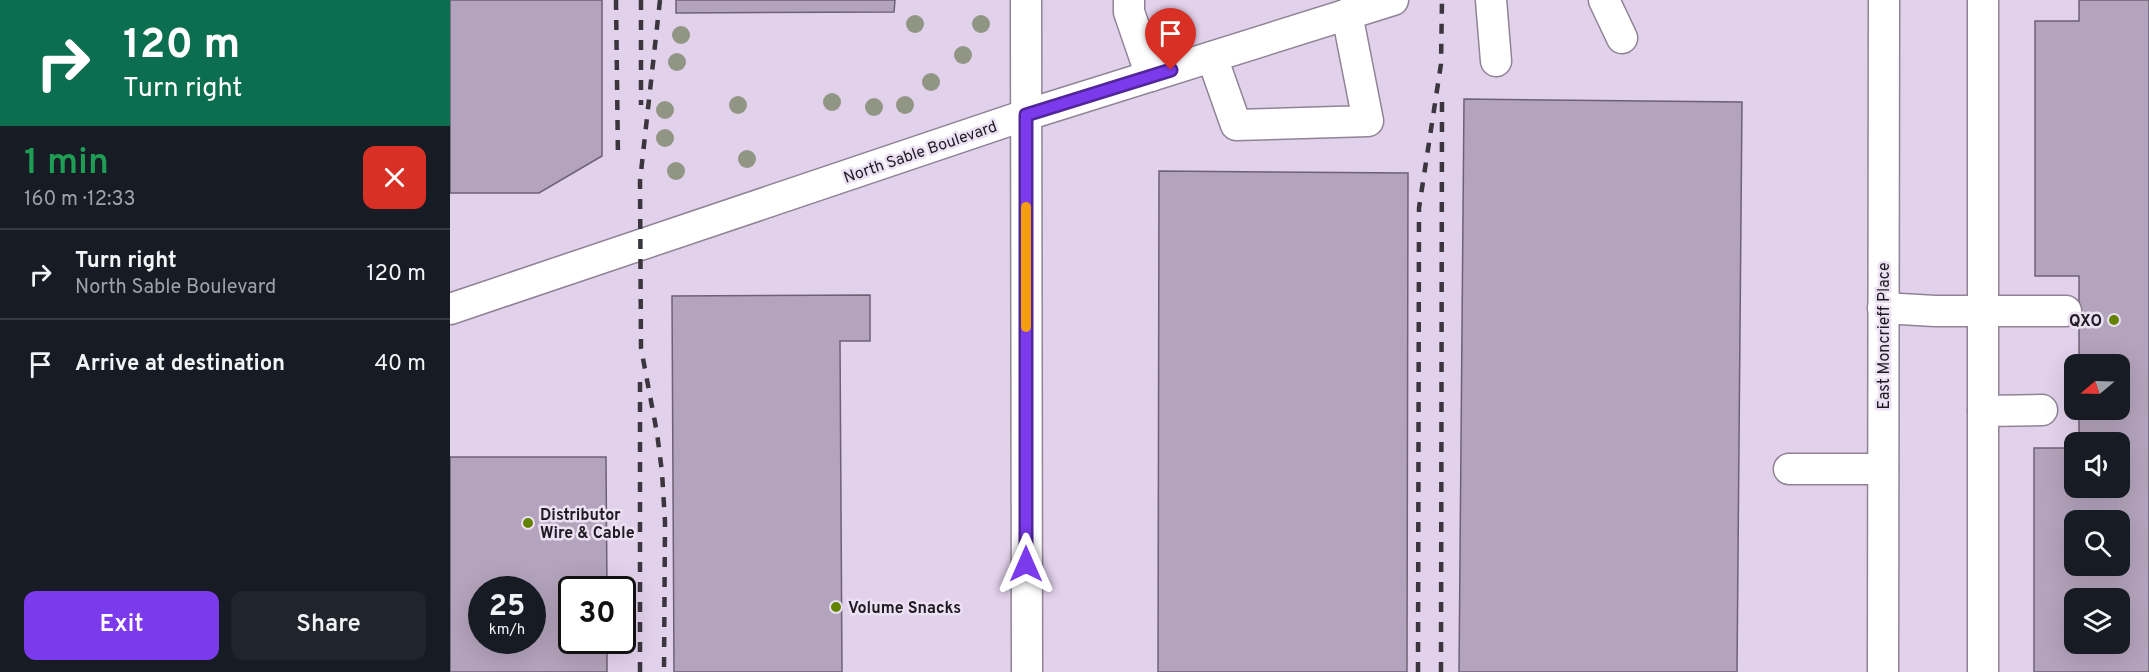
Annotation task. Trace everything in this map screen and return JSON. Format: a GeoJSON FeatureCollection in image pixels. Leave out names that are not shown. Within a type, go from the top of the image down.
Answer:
{"type":"FeatureCollection","features":[{"type":"Feature","properties":{"kind":"street"},"geometry":{"type":"LineString","coordinates":[[1026,0],[1026,672]]}},
{"type":"Feature","properties":{"kind":"street"},"geometry":{"type":"LineString","coordinates":[[1129,0],[1129,12],[1151,76]]}},
{"type":"Feature","properties":{"kind":"street","name":"North Sable Boulevard"},"geometry":{"type":"LineString","coordinates":[[450,309],[1026,115],[1393,0]]}},
{"type":"Feature","properties":{"kind":"street"},"geometry":{"type":"LineString","coordinates":[[1491,0],[1496,62]]}},
{"type":"Feature","properties":{"kind":"street"},"geometry":{"type":"LineString","coordinates":[[1604,0],[1622,38]]}},
{"type":"Feature","properties":{"kind":"street","name":"East Moncrieff Place"},"geometry":{"type":"LineString","coordinates":[[1882,672],[1884,0]]}},
{"type":"Feature","properties":{"kind":"street"},"geometry":{"type":"LineString","coordinates":[[1983,0],[1983,672]]}},
{"type":"Feature","properties":{"kind":"street"},"geometry":{"type":"LineString","coordinates":[[1212,57],[1236,125],[1368,121],[1347,14]]}},
{"type":"Feature","properties":{"kind":"street"},"geometry":{"type":"LineString","coordinates":[[1883,308],[1935,311],[2066,311]]}},
{"type":"Feature","properties":{"kind":"street"},"geometry":{"type":"LineString","coordinates":[[1983,411],[2042,410]]}},
{"type":"Feature","properties":{"kind":"street"},"geometry":{"type":"LineString","coordinates":[[1789,469],[1883,469]]}},
{"type":"Feature","properties":{"kind":"shaded area"},"geometry":{"type":"Polygon","coordinates":[[[450,0],[2149,0],[2149,672],[450,672],[450,0]]]}},
{"type":"Feature","properties":{"kind":"building"},"geometry":{"type":"Polygon","coordinates":[[[450,0],[602,0],[602,156],[539,193],[450,193],[450,0]]]}},
{"type":"Feature","properties":{"kind":"building"},"geometry":{"type":"Polygon","coordinates":[[[676,0],[895,0],[894,12],[676,13],[676,0]]]}},
{"type":"Feature","properties":{"kind":"building","name":"QXO"},"geometry":{"type":"Polygon","coordinates":[[[2079,0],[2149,0],[2149,672],[2034,672],[2034,448],[2064,448],[2064,498],[2130,498],[2130,432],[2079,432],[2079,420],[2130,420],[2130,354],[2079,354],[2079,276],[2035,276],[2035,21],[2079,21],[2079,0]]]}},
{"type":"Feature","properties":{"kind":"building"},"geometry":{"type":"Polygon","coordinates":[[[1464,99],[1742,102],[1737,672],[1459,672],[1464,99]]]}},
{"type":"Feature","properties":{"kind":"building"},"geometry":{"type":"Polygon","coordinates":[[[1159,171],[1408,173],[1407,672],[1158,672],[1159,171]]]}},
{"type":"Feature","properties":{"kind":"building"},"geometry":{"type":"Polygon","coordinates":[[[870,295],[870,341],[840,341],[842,672],[674,672],[672,296],[870,295]]]}},
{"type":"Feature","properties":{"kind":"building","name":"Distributor Wire & Cable"},"geometry":{"type":"Polygon","coordinates":[[[450,457],[606,457],[607,576],[558,576],[558,654],[607,654],[607,672],[450,672],[450,457]]]}},
{"type":"Feature","properties":{"kind":"railway"},"geometry":{"type":"LineString","coordinates":[[616,0],[618,160]]}},
{"type":"Feature","properties":{"kind":"railway"},"geometry":{"type":"LineString","coordinates":[[641,0],[641,105]]}},
{"type":"Feature","properties":{"kind":"railway"},"geometry":{"type":"LineString","coordinates":[[660,0],[640,181],[641,348],[657,433],[665,522],[664,672]]}},
{"type":"Feature","properties":{"kind":"railway"},"geometry":{"type":"LineString","coordinates":[[1418,672],[1419,208],[1441,64],[1442,0]]}},
{"type":"Feature","properties":{"kind":"railway"},"geometry":{"type":"LineString","coordinates":[[1441,672],[1442,102]]}},
{"type":"Feature","properties":{"kind":"railway"},"geometry":{"type":"LineString","coordinates":[[640,375],[640,672]]}},
{"type":"Feature","properties":{"kind":"slow traffic"},"geometry":{"type":"LineString","coordinates":[[1026,207],[1026,327]]}},
{"type":"Feature","properties":{"kind":"place","name":"QXO"},"geometry":{"type":"Point","coordinates":[2114,320]}},
{"type":"Feature","properties":{"kind":"place","name":"Distributor Wire & Cable"},"geometry":{"type":"Point","coordinates":[528,523]}},
{"type":"Feature","properties":{"kind":"place","name":"Volume Snacks"},"geometry":{"type":"Point","coordinates":[836,607]}},
{"type":"Feature","properties":{"kind":"route"},"geometry":{"type":"LineString","coordinates":[[1026,564],[1026,115],[1171,70]]}}]}
